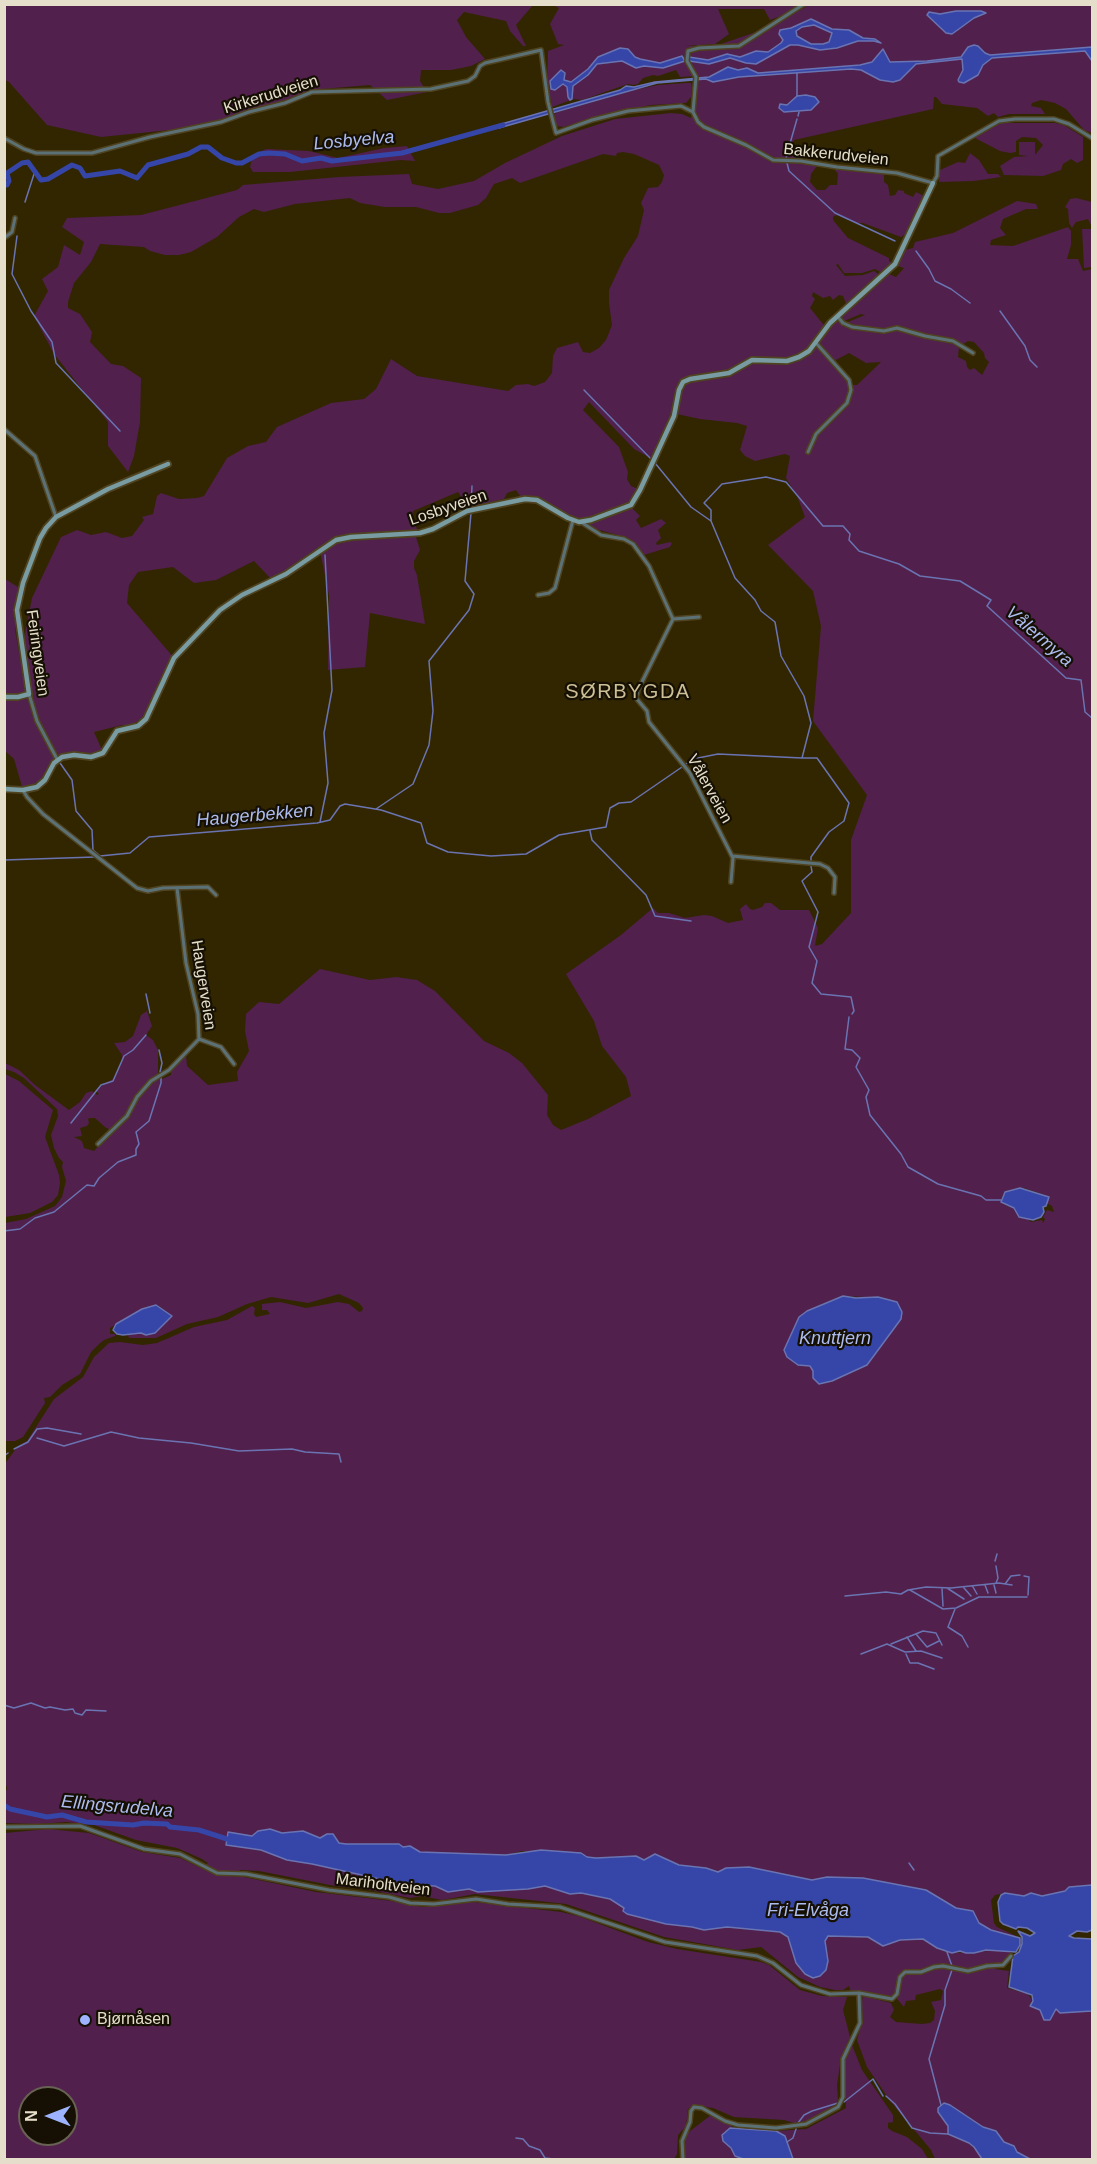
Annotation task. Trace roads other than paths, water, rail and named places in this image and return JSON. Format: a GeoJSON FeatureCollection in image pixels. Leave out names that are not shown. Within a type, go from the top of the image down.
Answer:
{"type":"FeatureCollection","features":[{"type":"Feature","properties":{"kind":"main road"},"geometry":{"type":"LineString","coordinates":[[579,522],[628,507],[634,502],[674,416],[679,390],[683,382],[729,373],[756,359],[782,362],[794,360],[809,351],[837,316],[895,264],[933,183]]}},
{"type":"Feature","properties":{"kind":"main road","name":"Feiringveien"},"geometry":{"type":"LineString","coordinates":[[29,694],[17,610],[40,538],[56,517],[114,486],[168,464]]}},
{"type":"Feature","properties":{"kind":"main road","name":"Losbyveien"},"geometry":{"type":"LineString","coordinates":[[57,759],[68,755],[98,756],[108,748],[117,731],[142,723],[149,714],[174,658],[220,610],[242,595],[286,574],[336,540],[420,533],[433,529],[467,511],[525,499],[537,500],[579,522]]}},
{"type":"Feature","properties":{"kind":"main road"},"geometry":{"type":"LineString","coordinates":[[7,697],[29,694]]}},
{"type":"Feature","properties":{"kind":"main road"},"geometry":{"type":"LineString","coordinates":[[4,789],[23,790],[41,784],[57,759]]}},
{"type":"Feature","properties":{"kind":"street"},"geometry":{"type":"LineString","coordinates":[[693,112],[696,79],[687,61],[688,51],[699,48],[739,46],[804,4]]}},
{"type":"Feature","properties":{"kind":"street","name":"Kirkerudveien"},"geometry":{"type":"LineString","coordinates":[[4,138],[24,149],[41,153],[92,153],[150,137],[221,122],[285,103],[312,92],[431,89],[468,81],[485,63],[541,50],[551,114]]}},
{"type":"Feature","properties":{"kind":"street","name":"Bakkerudveien"},"geometry":{"type":"LineString","coordinates":[[551,114],[556,132],[619,113],[645,108],[681,106],[693,112],[698,122],[704,127],[746,145],[773,160],[801,161],[897,173],[933,183]]}},
{"type":"Feature","properties":{"kind":"street"},"geometry":{"type":"LineString","coordinates":[[933,183],[937,176],[938,156],[999,121],[1016,118],[1054,119],[1069,124],[1092,138]]}},
{"type":"Feature","properties":{"kind":"street"},"geometry":{"type":"LineString","coordinates":[[4,238],[12,232],[15,218]]}},
{"type":"Feature","properties":{"kind":"street"},"geometry":{"type":"LineString","coordinates":[[837,316],[852,327],[884,331],[897,328],[953,341],[973,353]]}},
{"type":"Feature","properties":{"kind":"street"},"geometry":{"type":"LineString","coordinates":[[808,452],[816,434],[847,404],[851,390],[849,380],[816,343]]}},
{"type":"Feature","properties":{"kind":"street"},"geometry":{"type":"LineString","coordinates":[[4,429],[29,448],[35,456],[56,517]]}},
{"type":"Feature","properties":{"kind":"street"},"geometry":{"type":"LineString","coordinates":[[538,595],[549,593],[555,588],[573,520]]}},
{"type":"Feature","properties":{"kind":"street"},"geometry":{"type":"LineString","coordinates":[[579,522],[601,535],[624,539],[633,544],[649,566],[673,619],[699,617]]}},
{"type":"Feature","properties":{"kind":"street","name":"Vålerveien"},"geometry":{"type":"LineString","coordinates":[[673,619],[636,698],[647,711],[649,722],[690,773],[732,856],[731,882]]}},
{"type":"Feature","properties":{"kind":"street","name":"Feiringveien"},"geometry":{"type":"LineString","coordinates":[[29,694],[38,722],[57,759]]}},
{"type":"Feature","properties":{"kind":"street"},"geometry":{"type":"LineString","coordinates":[[23,790],[44,814],[137,888],[148,891],[163,888],[208,887],[216,895]]}},
{"type":"Feature","properties":{"kind":"street"},"geometry":{"type":"LineString","coordinates":[[732,856],[820,864],[828,868],[835,877],[834,893]]}},
{"type":"Feature","properties":{"kind":"street","name":"Haugerveien"},"geometry":{"type":"LineString","coordinates":[[177,888],[186,963],[198,1014],[199,1040],[221,1047],[234,1064]]}},
{"type":"Feature","properties":{"kind":"street"},"geometry":{"type":"LineString","coordinates":[[98,1144],[127,1116],[137,1097],[151,1081],[169,1070],[199,1040]]}},
{"type":"Feature","properties":{"kind":"street","name":"Mariholtveien"},"geometry":{"type":"LineString","coordinates":[[4,1827],[80,1826],[144,1849],[180,1854],[218,1873],[246,1874],[329,1890],[389,1897],[410,1903],[437,1904],[476,1899],[508,1904],[560,1907],[665,1942],[757,1956],[773,1963],[797,1983],[814,1990],[837,1994],[859,1993],[892,1998],[897,1994],[900,1977],[905,1972],[921,1972],[943,1966],[968,1971],[1003,1965],[1011,1956]]}},
{"type":"Feature","properties":{"kind":"street"},"geometry":{"type":"LineString","coordinates":[[683,2160],[682,2141],[690,2122],[691,2111],[695,2107],[738,2125],[784,2128],[811,2122],[838,2107],[843,2097],[843,2059],[860,2023],[859,1993]]}},
{"type":"Feature","properties":{"kind":"water"},"geometry":{"type":"Polygon","coordinates":[[[956,11],[986,13],[974,18],[952,34],[946,33],[927,15],[929,12],[940,14],[956,11]]]}},
{"type":"Feature","properties":{"kind":"water"},"geometry":{"type":"Polygon","coordinates":[[[811,19],[832,29],[849,30],[863,38],[875,39],[881,43],[858,41],[837,48],[820,50],[790,45],[756,64],[730,58],[709,64],[689,61],[689,57],[708,60],[727,54],[740,57],[756,51],[768,52],[783,40],[779,34],[780,30],[811,19]],[[814,25],[802,27],[796,31],[797,36],[811,44],[829,42],[832,33],[814,25]]]}},
{"type":"Feature","properties":{"kind":"water"},"geometry":{"type":"Polygon","coordinates":[[[974,45],[990,55],[1092,47],[1092,61],[1085,51],[992,58],[983,65],[978,75],[964,83],[958,80],[963,70],[962,59],[916,64],[900,80],[893,82],[880,80],[861,70],[851,69],[739,77],[713,82],[706,79],[657,83],[499,128],[498,125],[620,90],[626,86],[634,87],[655,82],[709,77],[728,67],[738,70],[747,68],[758,73],[860,65],[872,62],[883,49],[890,62],[927,61],[961,57],[968,47],[974,45]]]}},
{"type":"Feature","properties":{"kind":"water"},"geometry":{"type":"Polygon","coordinates":[[[620,48],[628,49],[640,59],[660,63],[682,56],[685,61],[663,68],[644,66],[636,68],[622,61],[597,64],[588,75],[573,86],[572,99],[568,97],[567,87],[563,84],[555,90],[551,89],[550,81],[561,70],[565,73],[564,80],[571,82],[588,69],[598,57],[620,48]]]}},
{"type":"Feature","properties":{"kind":"water"},"geometry":{"type":"Polygon","coordinates":[[[797,96],[815,97],[819,102],[811,110],[784,112],[779,108],[780,104],[787,105],[797,96]]]}},
{"type":"Feature","properties":{"kind":"water"},"geometry":{"type":"Polygon","coordinates":[[[1020,1188],[1049,1197],[1046,1206],[1043,1207],[1044,1212],[1041,1217],[1033,1220],[1019,1217],[1014,1208],[1001,1202],[1005,1192],[1020,1188]]]}},
{"type":"Feature","properties":{"kind":"water","name":"Knuttjern"},"geometry":{"type":"Polygon","coordinates":[[[843,1296],[878,1297],[897,1302],[902,1312],[901,1319],[867,1365],[832,1381],[819,1384],[813,1378],[810,1366],[798,1365],[787,1357],[784,1350],[799,1317],[807,1311],[843,1296]]]}},
{"type":"Feature","properties":{"kind":"water"},"geometry":{"type":"Polygon","coordinates":[[[156,1305],[172,1316],[155,1333],[123,1335],[113,1330],[116,1324],[142,1309],[156,1305]]]}},
{"type":"Feature","properties":{"kind":"water","name":"Fri-Elvåga"},"geometry":{"type":"Polygon","coordinates":[[[270,1829],[282,1833],[303,1831],[320,1838],[333,1834],[339,1843],[346,1844],[399,1844],[403,1847],[410,1846],[420,1852],[506,1855],[541,1850],[581,1853],[587,1857],[596,1858],[636,1856],[644,1860],[655,1854],[679,1865],[706,1868],[718,1872],[726,1868],[749,1867],[812,1880],[827,1877],[863,1878],[926,1890],[956,1908],[973,1911],[979,1923],[991,1930],[1020,1938],[1020,1945],[1016,1952],[986,1950],[974,1953],[960,1951],[952,1953],[937,1948],[923,1939],[900,1940],[883,1946],[868,1937],[828,1936],[825,1941],[828,1961],[826,1970],[820,1976],[813,1978],[805,1974],[796,1963],[788,1937],[780,1932],[727,1927],[704,1930],[666,1924],[627,1914],[623,1911],[624,1908],[610,1899],[581,1893],[570,1894],[545,1886],[528,1889],[478,1892],[469,1889],[448,1892],[435,1886],[407,1885],[287,1860],[261,1850],[226,1845],[228,1832],[252,1836],[258,1831],[270,1829]]]}},
{"type":"Feature","properties":{"kind":"water"},"geometry":{"type":"Polygon","coordinates":[[[1092,1885],[1092,1930],[1077,1931],[1069,1936],[1092,1939],[1092,2011],[1060,2013],[1056,2009],[1050,2020],[1044,2020],[1040,2010],[1030,2006],[1033,2001],[1032,1995],[1009,1987],[1013,1956],[1019,1952],[1022,1944],[1022,1937],[1018,1931],[1030,1936],[1035,1933],[1027,1928],[1018,1927],[1016,1929],[1003,1924],[1000,1921],[998,1902],[1001,1895],[1005,1893],[1024,1896],[1031,1893],[1042,1896],[1065,1891],[1069,1887],[1092,1885]]]}},
{"type":"Feature","properties":{"kind":"water"},"geometry":{"type":"Polygon","coordinates":[[[944,2103],[983,2127],[996,2131],[1004,2142],[1014,2146],[1017,2152],[1030,2159],[982,2159],[969,2143],[948,2134],[948,2126],[938,2112],[938,2108],[944,2103]]]}},
{"type":"Feature","properties":{"kind":"water"},"geometry":{"type":"Polygon","coordinates":[[[730,2128],[776,2131],[785,2136],[793,2159],[746,2160],[735,2156],[731,2148],[723,2141],[722,2135],[730,2128]]]}},
{"type":"Feature","properties":{"kind":"waterway"},"geometry":{"type":"LineString","coordinates":[[797,73],[797,96]]}},
{"type":"Feature","properties":{"kind":"waterway"},"geometry":{"type":"LineString","coordinates":[[798,116],[799,112]]}},
{"type":"Feature","properties":{"kind":"waterway"},"geometry":{"type":"LineString","coordinates":[[789,147],[797,119]]}},
{"type":"Feature","properties":{"kind":"waterway","name":"Losbyelva"},"geometry":{"type":"LineString","coordinates":[[4,185],[7,185],[9,181],[7,173],[22,163],[28,162],[41,180],[48,179],[72,165],[80,168],[85,176],[120,171],[137,178],[148,165],[188,154],[201,147],[208,147],[222,158],[236,163],[242,163],[259,154],[269,153],[285,154],[302,161],[321,158],[332,161],[402,153],[503,125]]}},
{"type":"Feature","properties":{"kind":"waterway"},"geometry":{"type":"LineString","coordinates":[[788,150],[786,159],[789,171],[835,213],[895,241]]}},
{"type":"Feature","properties":{"kind":"waterway"},"geometry":{"type":"LineString","coordinates":[[25,202],[35,171]]}},
{"type":"Feature","properties":{"kind":"waterway"},"geometry":{"type":"LineString","coordinates":[[17,236],[12,274],[31,311],[52,342],[56,363],[120,431]]}},
{"type":"Feature","properties":{"kind":"waterway"},"geometry":{"type":"LineString","coordinates":[[916,251],[935,281],[970,303]]}},
{"type":"Feature","properties":{"kind":"waterway"},"geometry":{"type":"LineString","coordinates":[[1000,311],[1025,346],[1030,360],[1037,367]]}},
{"type":"Feature","properties":{"kind":"waterway","name":"Haugerbekken"},"geometry":{"type":"LineString","coordinates":[[584,390],[651,459]]}},
{"type":"Feature","properties":{"kind":"waterway","name":"Haugerbekken"},"geometry":{"type":"LineString","coordinates":[[655,463],[691,507],[711,521],[735,578],[755,600],[761,611],[775,622],[781,656],[804,696],[811,723],[802,758],[718,754],[693,759],[686,764]]}},
{"type":"Feature","properties":{"kind":"waterway","name":"Vålermyra"},"geometry":{"type":"LineString","coordinates":[[711,521],[711,510],[704,503],[722,484],[766,477],[786,482],[823,526],[843,526],[850,534],[849,540],[859,551],[899,564],[920,576],[960,581],[991,600],[987,606],[1066,678],[1081,680],[1085,712],[1092,718]]}},
{"type":"Feature","properties":{"kind":"waterway"},"geometry":{"type":"LineString","coordinates":[[471,507],[472,486]]}},
{"type":"Feature","properties":{"kind":"waterway"},"geometry":{"type":"LineString","coordinates":[[376,809],[413,784],[429,745],[433,711],[429,661],[469,610],[474,594],[465,581],[471,513]]}},
{"type":"Feature","properties":{"kind":"waterway"},"geometry":{"type":"LineString","coordinates":[[320,822],[328,783],[324,733],[332,690],[325,555]]}},
{"type":"Feature","properties":{"kind":"waterway"},"geometry":{"type":"LineString","coordinates":[[802,758],[817,758],[849,803],[844,821],[829,832],[811,857],[811,861]]}},
{"type":"Feature","properties":{"kind":"waterway"},"geometry":{"type":"LineString","coordinates":[[60,763],[72,780],[76,811],[92,830],[93,850],[99,855]]}},
{"type":"Feature","properties":{"kind":"waterway","name":"Haugerbekken"},"geometry":{"type":"LineString","coordinates":[[100,856],[130,853],[149,837],[317,823],[330,820],[340,806],[345,804],[381,810],[421,823],[427,843],[448,852],[491,856],[526,854],[559,835],[606,827],[610,808],[619,803],[631,802],[682,767]]}},
{"type":"Feature","properties":{"kind":"waterway"},"geometry":{"type":"LineString","coordinates":[[590,831],[592,840],[646,895],[655,916],[691,921]]}},
{"type":"Feature","properties":{"kind":"waterway"},"geometry":{"type":"LineString","coordinates":[[4,860],[95,857]]}},
{"type":"Feature","properties":{"kind":"waterway"},"geometry":{"type":"LineString","coordinates":[[811,866],[812,872],[802,881],[818,912],[809,947],[817,961],[812,983],[821,994],[851,997],[854,1011],[852,1014]]}},
{"type":"Feature","properties":{"kind":"waterway"},"geometry":{"type":"LineString","coordinates":[[146,994],[150,1013]]}},
{"type":"Feature","properties":{"kind":"waterway"},"geometry":{"type":"LineString","coordinates":[[849,1017],[845,1049],[852,1050],[860,1058],[856,1067],[869,1090],[866,1097],[870,1115],[901,1154],[908,1167],[938,1184],[981,1196],[986,1200],[1001,1200]]}},
{"type":"Feature","properties":{"kind":"waterway"},"geometry":{"type":"LineString","coordinates":[[71,1123],[101,1085],[113,1081],[124,1056],[133,1050],[146,1035]]}},
{"type":"Feature","properties":{"kind":"waterway"},"geometry":{"type":"LineString","coordinates":[[159,1050],[162,1063],[160,1072]]}},
{"type":"Feature","properties":{"kind":"waterway"},"geometry":{"type":"LineString","coordinates":[[4,1231],[20,1229],[35,1218],[54,1212],[87,1185],[94,1186],[99,1178],[118,1162],[136,1155],[139,1144],[136,1132],[149,1121],[161,1077]]}},
{"type":"Feature","properties":{"kind":"waterway"},"geometry":{"type":"LineString","coordinates":[[14,1449],[28,1442],[37,1429],[47,1428],[81,1434]]}},
{"type":"Feature","properties":{"kind":"waterway"},"geometry":{"type":"LineString","coordinates":[[37,1438],[64,1446],[111,1432],[139,1438],[239,1451],[292,1449],[339,1454],[341,1462]]}},
{"type":"Feature","properties":{"kind":"waterway"},"geometry":{"type":"LineString","coordinates":[[4,1456],[8,1453]]}},
{"type":"Feature","properties":{"kind":"waterway"},"geometry":{"type":"LineString","coordinates":[[995,1561],[997,1554]]}},
{"type":"Feature","properties":{"kind":"waterway"},"geometry":{"type":"LineString","coordinates":[[996,1566],[998,1578],[996,1583]]}},
{"type":"Feature","properties":{"kind":"waterway"},"geometry":{"type":"LineString","coordinates":[[1005,1584],[1011,1576],[1020,1575]]}},
{"type":"Feature","properties":{"kind":"waterway"},"geometry":{"type":"LineString","coordinates":[[1024,1576],[1029,1577],[1028,1595]]}},
{"type":"Feature","properties":{"kind":"waterway"},"geometry":{"type":"LineString","coordinates":[[845,1596],[886,1592],[901,1594],[908,1590],[926,1587],[951,1588],[999,1583],[1012,1585]]}},
{"type":"Feature","properties":{"kind":"waterway"},"geometry":{"type":"LineString","coordinates":[[985,1585],[988,1593]]}},
{"type":"Feature","properties":{"kind":"waterway"},"geometry":{"type":"LineString","coordinates":[[994,1585],[996,1593]]}},
{"type":"Feature","properties":{"kind":"waterway"},"geometry":{"type":"LineString","coordinates":[[973,1587],[977,1594]]}},
{"type":"Feature","properties":{"kind":"waterway"},"geometry":{"type":"LineString","coordinates":[[947,1588],[964,1599]]}},
{"type":"Feature","properties":{"kind":"waterway"},"geometry":{"type":"LineString","coordinates":[[964,1588],[971,1596]]}},
{"type":"Feature","properties":{"kind":"waterway"},"geometry":{"type":"LineString","coordinates":[[942,1589],[943,1606]]}},
{"type":"Feature","properties":{"kind":"waterway"},"geometry":{"type":"LineString","coordinates":[[910,1590],[943,1609],[956,1608],[979,1597],[1027,1597]]}},
{"type":"Feature","properties":{"kind":"waterway"},"geometry":{"type":"LineString","coordinates":[[955,1609],[948,1627],[962,1636],[968,1647]]}},
{"type":"Feature","properties":{"kind":"waterway"},"geometry":{"type":"LineString","coordinates":[[891,1644],[923,1631],[936,1633],[942,1645]]}},
{"type":"Feature","properties":{"kind":"waterway"},"geometry":{"type":"LineString","coordinates":[[916,1634],[927,1647],[939,1641]]}},
{"type":"Feature","properties":{"kind":"waterway"},"geometry":{"type":"LineString","coordinates":[[907,1637],[916,1651]]}},
{"type":"Feature","properties":{"kind":"waterway"},"geometry":{"type":"LineString","coordinates":[[861,1654],[887,1644],[905,1652],[921,1651],[942,1658]]}},
{"type":"Feature","properties":{"kind":"waterway"},"geometry":{"type":"LineString","coordinates":[[906,1654],[910,1663],[918,1663],[934,1669]]}},
{"type":"Feature","properties":{"kind":"waterway"},"geometry":{"type":"LineString","coordinates":[[4,1705],[14,1708],[31,1703],[45,1708],[73,1709],[75,1713],[82,1715],[86,1710],[106,1711]]}},
{"type":"Feature","properties":{"kind":"waterway","name":"Ellingsrudelva"},"geometry":{"type":"LineString","coordinates":[[4,1805],[10,1809],[47,1817],[62,1815],[86,1822],[133,1825],[167,1824],[170,1827],[199,1830],[227,1839]]}},
{"type":"Feature","properties":{"kind":"waterway"},"geometry":{"type":"LineString","coordinates":[[909,1863],[914,1870]]}},
{"type":"Feature","properties":{"kind":"waterway"},"geometry":{"type":"LineString","coordinates":[[947,1952],[952,1966]]}},
{"type":"Feature","properties":{"kind":"waterway"},"geometry":{"type":"LineString","coordinates":[[941,2105],[929,2059],[945,2005],[945,1990],[952,1970]]}},
{"type":"Feature","properties":{"kind":"waterway"},"geometry":{"type":"LineString","coordinates":[[844,2102],[873,2079],[883,2096]]}},
{"type":"Feature","properties":{"kind":"waterway"},"geometry":{"type":"LineString","coordinates":[[886,2096],[895,2104],[912,2128],[930,2133],[948,2134]]}},
{"type":"Feature","properties":{"kind":"waterway"},"geometry":{"type":"LineString","coordinates":[[798,2123],[804,2115],[838,2103]]}},
{"type":"Feature","properties":{"kind":"waterway"},"geometry":{"type":"LineString","coordinates":[[787,2142],[793,2138],[796,2129]]}},
{"type":"Feature","properties":{"kind":"waterway"},"geometry":{"type":"LineString","coordinates":[[516,2138],[523,2139],[529,2146],[540,2150],[545,2158],[562,2160]]}},
{"type":"Feature","properties":{"kind":"waterway"},"geometry":{"type":"LineString","coordinates":[[592,2160],[604,2160]]}},
{"type":"Feature","properties":{"kind":"place","name":"Bjørnåsen"},"geometry":{"type":"Point","coordinates":[85,2020]}},
{"type":"Feature","properties":{"kind":"district","name":"SØRBYGDA"},"geometry":{"type":"Point","coordinates":[628,692]}}]}
